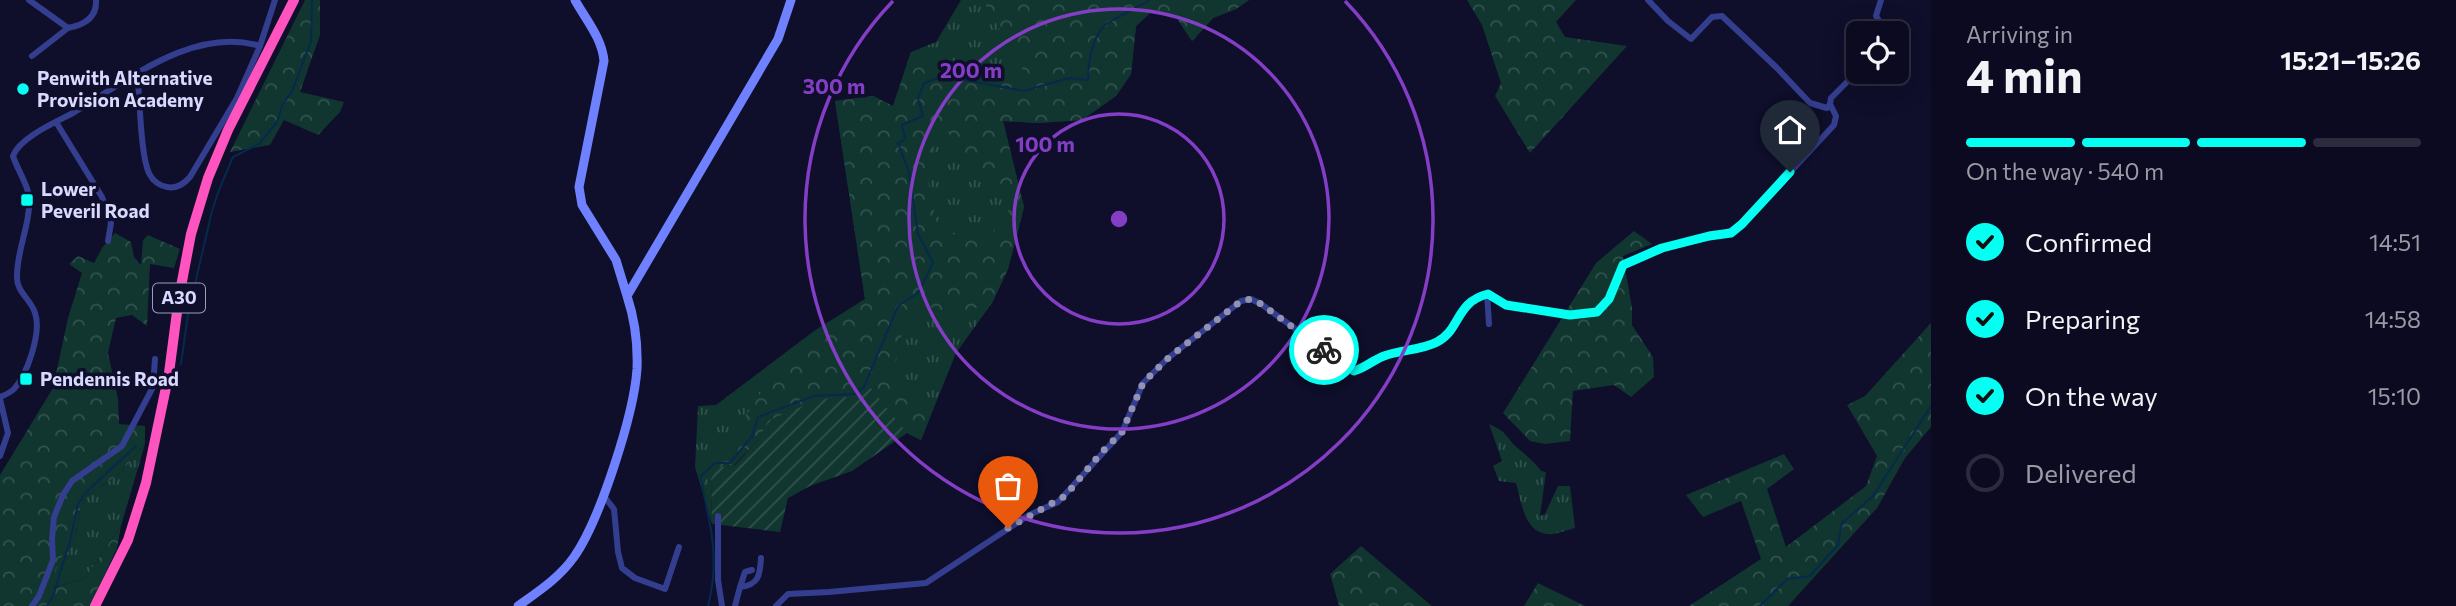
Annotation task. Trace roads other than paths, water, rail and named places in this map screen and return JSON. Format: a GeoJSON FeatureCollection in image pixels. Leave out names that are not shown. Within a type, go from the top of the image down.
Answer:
{"type":"FeatureCollection","features":[{"type":"Feature","properties":{"kind":"highway","name":"A30"},"geometry":{"type":"LineString","coordinates":[[95,606],[128,540],[146,483],[169,373],[191,234],[208,178],[228,130],[294,0]]}},
{"type":"Feature","properties":{"kind":"street"},"geometry":{"type":"LineString","coordinates":[[29,0],[68,28]]}},
{"type":"Feature","properties":{"kind":"street"},"geometry":{"type":"LineString","coordinates":[[32,56],[68,28],[93,17],[97,10],[96,0]]}},
{"type":"Feature","properties":{"kind":"street"},"geometry":{"type":"LineString","coordinates":[[137,72],[148,173],[161,186],[177,187],[190,177],[237,98],[260,46],[275,0]]}},
{"type":"Feature","properties":{"kind":"street"},"geometry":{"type":"LineString","coordinates":[[518,606],[552,582],[575,556],[589,530],[621,438],[636,380],[637,330],[627,296],[616,260],[582,205],[579,187],[604,61],[603,48],[575,0]]}},
{"type":"Feature","properties":{"kind":"street"},"geometry":{"type":"LineString","coordinates":[[627,296],[778,39],[791,0]]}},
{"type":"Feature","properties":{"kind":"street"},"geometry":{"type":"LineString","coordinates":[[1648,0],[1668,21],[1691,39],[1712,17],[1721,16],[1810,103],[1827,108],[1830,104]]}},
{"type":"Feature","properties":{"kind":"street"},"geometry":{"type":"LineString","coordinates":[[1879,21],[1876,16],[1881,0]]}},
{"type":"Feature","properties":{"kind":"street"},"geometry":{"type":"LineString","coordinates":[[0,456],[8,433],[0,398],[12,391],[18,383],[36,337],[35,312],[18,286],[17,276],[28,226],[29,193],[13,156],[16,150],[137,72],[177,54],[229,41],[260,46]]}},
{"type":"Feature","properties":{"kind":"street"},"geometry":{"type":"LineString","coordinates":[[776,606],[788,594],[926,583],[1029,514],[1065,496],[1122,432],[1143,383],[1167,359],[1241,301],[1251,299],[1261,304],[1354,371],[1381,357],[1439,342],[1467,303],[1476,296],[1488,294],[1506,305],[1570,315],[1597,312],[1609,299],[1623,265],[1662,248],[1731,233],[1742,224],[1834,125],[1836,116],[1830,104],[1831,98],[1846,83]]}},
{"type":"Feature","properties":{"kind":"street"},"geometry":{"type":"LineString","coordinates":[[56,122],[102,197],[111,223],[108,241]]}},
{"type":"Feature","properties":{"kind":"street"},"geometry":{"type":"LineString","coordinates":[[1488,294],[1489,324]]}},
{"type":"Feature","properties":{"kind":"street"},"geometry":{"type":"LineString","coordinates":[[32,606],[39,596],[53,560],[54,517],[63,495],[72,481],[122,446],[153,387],[155,359]]}},
{"type":"Feature","properties":{"kind":"street"},"geometry":{"type":"LineString","coordinates":[[603,495],[614,509],[622,568],[635,578],[665,589],[679,547]]}},
{"type":"Feature","properties":{"kind":"street"},"geometry":{"type":"LineString","coordinates":[[718,516],[718,580],[722,606]]}},
{"type":"Feature","properties":{"kind":"street"},"geometry":{"type":"LineString","coordinates":[[740,587],[757,581],[761,558]]}},
{"type":"Feature","properties":{"kind":"street"},"geometry":{"type":"LineString","coordinates":[[735,606],[745,572],[752,570]]}},
{"type":"Feature","properties":{"kind":"waterway"},"geometry":{"type":"LineString","coordinates":[[181,364],[188,314],[219,190],[233,157],[259,144],[277,122],[311,41],[312,0]]}},
{"type":"Feature","properties":{"kind":"waterway"},"geometry":{"type":"LineString","coordinates":[[708,606],[713,576],[712,534],[701,476],[715,463],[730,463],[752,436],[758,417],[814,396],[855,394],[864,387],[898,306],[918,293],[933,263],[918,234],[909,172],[898,143],[905,139],[902,125],[923,116],[918,99],[924,83],[944,76],[1024,91],[1069,78],[1088,80],[1092,51],[1100,31],[1107,23],[1149,0]]}},
{"type":"Feature","properties":{"kind":"waterway"},"geometry":{"type":"LineString","coordinates":[[1760,606],[1787,579],[1810,576],[1838,545],[1842,523],[1873,496],[1931,406]]}},
{"type":"Feature","properties":{"kind":"waterway"},"geometry":{"type":"LineString","coordinates":[[47,606],[53,596],[70,541],[78,504],[86,492],[136,446]]}},
{"type":"Feature","properties":{"kind":"place","name":"Penwith Alternative Provision Academy"},"geometry":{"type":"Point","coordinates":[23,89]}},
{"type":"Feature","properties":{"kind":"place","name":"Lower Peveril Road"},"geometry":{"type":"Point","coordinates":[27,200]}},
{"type":"Feature","properties":{"kind":"place","name":"Pendennis Road"},"geometry":{"type":"Point","coordinates":[26,379]}}]}
